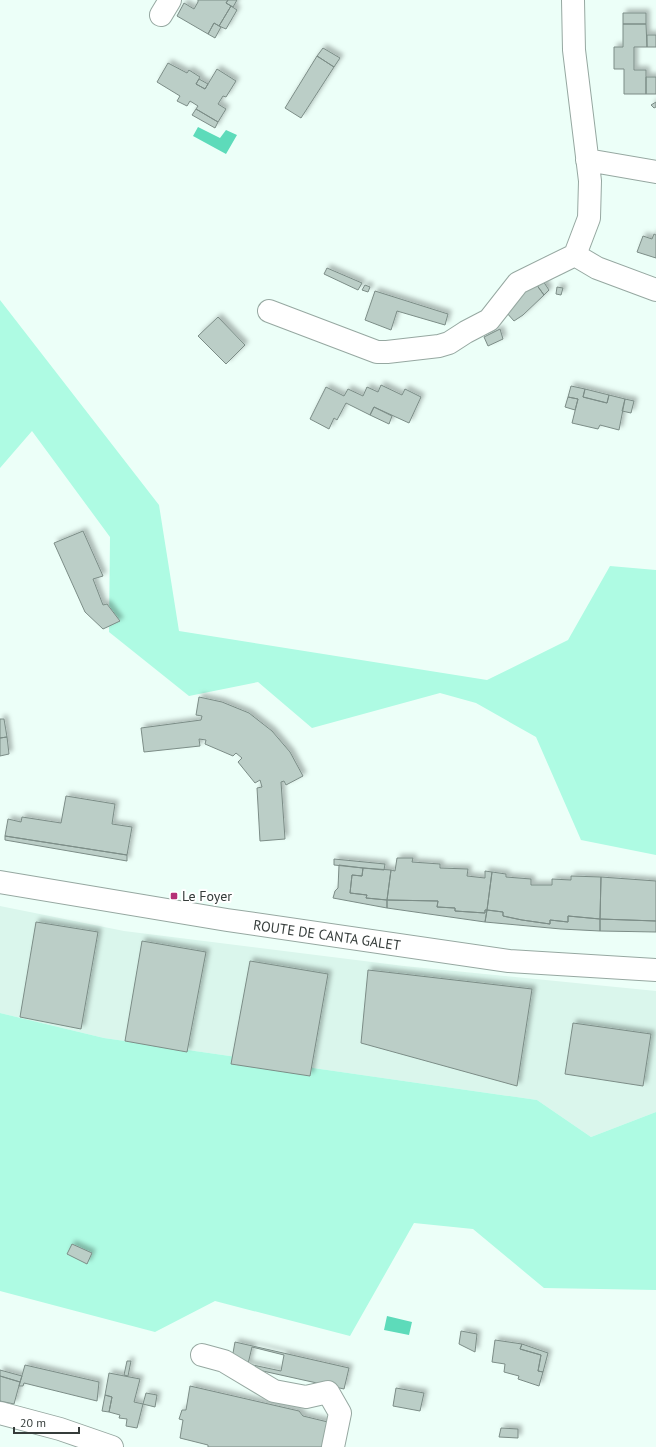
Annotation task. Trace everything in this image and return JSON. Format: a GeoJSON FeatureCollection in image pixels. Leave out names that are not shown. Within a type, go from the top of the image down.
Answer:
{"type":"FeatureCollection","features":[{"type":"Feature","properties":{"kind":"street"},"geometry":{"type":"LineString","coordinates":[[269,311],[377,352],[439,346],[449,343],[489,320],[518,283],[575,255],[589,218],[590,181],[574,50],[573,0]]}},
{"type":"Feature","properties":{"kind":"street"},"geometry":{"type":"LineString","coordinates":[[587,160],[656,172]]}},
{"type":"Feature","properties":{"kind":"street"},"geometry":{"type":"LineString","coordinates":[[575,255],[597,268],[656,290]]}},
{"type":"Feature","properties":{"kind":"street","name":"ROUTE DE CANTA GALET"},"geometry":{"type":"LineString","coordinates":[[0,882],[227,920],[509,961],[656,970]]}},
{"type":"Feature","properties":{"kind":"street"},"geometry":{"type":"LineString","coordinates":[[202,1355],[224,1361],[274,1391],[306,1397],[328,1392],[340,1413],[333,1447]]}},
{"type":"Feature","properties":{"kind":"street"},"geometry":{"type":"LineString","coordinates":[[0,1413],[60,1429],[112,1447]]}},
{"type":"Feature","properties":{"kind":"shaded area"},"geometry":{"type":"Polygon","coordinates":[[[198,127],[220,138],[226,130],[237,135],[226,154],[193,136],[198,127]]]}},
{"type":"Feature","properties":{"kind":"shaded area"},"geometry":{"type":"Polygon","coordinates":[[[0,300],[159,505],[179,631],[487,680],[568,640],[610,566],[656,570],[656,855],[581,840],[536,737],[476,703],[440,693],[312,728],[258,682],[189,696],[109,632],[110,537],[32,431],[0,468],[0,300]]]}},
{"type":"Feature","properties":{"kind":"shaded area"},"geometry":{"type":"Polygon","coordinates":[[[0,906],[124,931],[404,966],[656,991],[656,1112],[591,1137],[537,1100],[104,1038],[0,1013],[0,906]]]}},
{"type":"Feature","properties":{"kind":"shaded area"},"geometry":{"type":"Polygon","coordinates":[[[0,1013],[104,1038],[537,1100],[591,1137],[656,1112],[656,1290],[544,1288],[473,1229],[414,1223],[350,1336],[215,1301],[155,1332],[0,1291],[0,1013]]]}},
{"type":"Feature","properties":{"kind":"shaded area"},"geometry":{"type":"Polygon","coordinates":[[[387,1316],[412,1322],[409,1335],[384,1330],[387,1316]]]}},
{"type":"Feature","properties":{"kind":"building"},"geometry":{"type":"Polygon","coordinates":[[[198,0],[228,0],[226,3],[231,6],[219,26],[214,23],[208,34],[177,16],[184,3],[194,9],[198,0]]]}},
{"type":"Feature","properties":{"kind":"building"},"geometry":{"type":"Polygon","coordinates":[[[228,0],[237,0],[233,7],[226,3],[228,0]]]}},
{"type":"Feature","properties":{"kind":"building"},"geometry":{"type":"Polygon","coordinates":[[[231,6],[237,10],[226,29],[219,26],[231,6]]]}},
{"type":"Feature","properties":{"kind":"building"},"geometry":{"type":"Polygon","coordinates":[[[623,13],[646,13],[646,24],[623,24],[623,13]]]}},
{"type":"Feature","properties":{"kind":"building"},"geometry":{"type":"Polygon","coordinates":[[[214,23],[221,27],[215,38],[208,34],[214,23]]]}},
{"type":"Feature","properties":{"kind":"building"},"geometry":{"type":"Polygon","coordinates":[[[623,24],[646,24],[647,47],[634,47],[634,70],[646,70],[646,94],[624,94],[624,69],[614,69],[614,47],[623,47],[623,24]]]}},
{"type":"Feature","properties":{"kind":"building"},"geometry":{"type":"Polygon","coordinates":[[[647,35],[656,35],[656,47],[647,47],[647,35]]]}},
{"type":"Feature","properties":{"kind":"building"},"geometry":{"type":"Polygon","coordinates":[[[323,48],[340,58],[334,67],[317,56],[323,48]]]}},
{"type":"Feature","properties":{"kind":"building"},"geometry":{"type":"Polygon","coordinates":[[[317,56],[334,67],[301,118],[285,108],[317,56]]]}},
{"type":"Feature","properties":{"kind":"building"},"geometry":{"type":"Polygon","coordinates":[[[168,63],[187,73],[189,70],[200,77],[196,84],[205,89],[217,69],[236,81],[226,97],[223,96],[218,104],[226,109],[218,122],[196,109],[198,106],[190,101],[187,106],[177,101],[180,96],[157,82],[168,63]]]}},
{"type":"Feature","properties":{"kind":"building"},"geometry":{"type":"Polygon","coordinates":[[[646,77],[656,77],[656,94],[646,94],[646,77]]]}},
{"type":"Feature","properties":{"kind":"building"},"geometry":{"type":"Polygon","coordinates":[[[199,79],[208,84],[205,89],[196,84],[199,79]]]}},
{"type":"Feature","properties":{"kind":"building"},"geometry":{"type":"Polygon","coordinates":[[[656,102],[656,107],[654,108],[651,105],[656,102]]]}},
{"type":"Feature","properties":{"kind":"building"},"geometry":{"type":"Polygon","coordinates":[[[196,109],[218,122],[215,128],[192,115],[196,109]]]}},
{"type":"Feature","properties":{"kind":"building"},"geometry":{"type":"Polygon","coordinates":[[[654,234],[656,235],[656,258],[637,252],[643,236],[652,239],[654,234]]]}},
{"type":"Feature","properties":{"kind":"building"},"geometry":{"type":"Polygon","coordinates":[[[327,268],[362,283],[358,290],[324,274],[327,268]]]}},
{"type":"Feature","properties":{"kind":"building"},"geometry":{"type":"Polygon","coordinates":[[[543,281],[549,290],[544,295],[536,284],[543,281]]]}},
{"type":"Feature","properties":{"kind":"building"},"geometry":{"type":"Polygon","coordinates":[[[536,284],[544,295],[523,315],[514,321],[506,312],[525,289],[536,284]]]}},
{"type":"Feature","properties":{"kind":"building"},"geometry":{"type":"Polygon","coordinates":[[[365,285],[370,287],[368,292],[362,290],[365,285]]]}},
{"type":"Feature","properties":{"kind":"building"},"geometry":{"type":"Polygon","coordinates":[[[557,287],[563,288],[561,295],[556,294],[557,287]]]}},
{"type":"Feature","properties":{"kind":"building"},"geometry":{"type":"Polygon","coordinates":[[[375,291],[448,314],[445,325],[397,311],[391,330],[365,320],[375,291]]]}},
{"type":"Feature","properties":{"kind":"building"},"geometry":{"type":"Polygon","coordinates":[[[218,317],[245,345],[226,364],[198,336],[218,317]]]}},
{"type":"Feature","properties":{"kind":"building"},"geometry":{"type":"Polygon","coordinates":[[[500,329],[503,339],[488,346],[484,337],[500,329]]]}},
{"type":"Feature","properties":{"kind":"building"},"geometry":{"type":"Polygon","coordinates":[[[381,385],[402,395],[405,389],[421,397],[409,423],[374,407],[370,415],[346,403],[337,420],[334,418],[329,429],[310,419],[326,387],[344,396],[348,389],[363,396],[367,387],[378,392],[381,385]]]}},
{"type":"Feature","properties":{"kind":"building"},"geometry":{"type":"Polygon","coordinates":[[[571,386],[585,389],[583,397],[607,403],[609,395],[625,399],[619,430],[600,425],[598,429],[572,423],[578,399],[568,397],[571,386]]]}},
{"type":"Feature","properties":{"kind":"building"},"geometry":{"type":"Polygon","coordinates":[[[585,389],[609,395],[607,403],[583,397],[585,389]]]}},
{"type":"Feature","properties":{"kind":"building"},"geometry":{"type":"Polygon","coordinates":[[[568,397],[578,399],[575,410],[565,407],[568,397]]]}},
{"type":"Feature","properties":{"kind":"building"},"geometry":{"type":"Polygon","coordinates":[[[625,399],[634,401],[631,413],[622,411],[625,399]]]}},
{"type":"Feature","properties":{"kind":"building"},"geometry":{"type":"Polygon","coordinates":[[[374,407],[392,416],[389,424],[370,415],[374,407]]]}},
{"type":"Feature","properties":{"kind":"building"},"geometry":{"type":"Polygon","coordinates":[[[83,531],[103,576],[93,579],[103,605],[107,604],[120,621],[103,629],[85,612],[54,543],[83,531]]]}},
{"type":"Feature","properties":{"kind":"building"},"geometry":{"type":"Polygon","coordinates":[[[199,697],[222,702],[249,713],[272,731],[290,752],[303,776],[286,785],[284,781],[281,782],[285,839],[260,841],[257,788],[262,787],[260,780],[255,783],[238,762],[242,758],[236,753],[233,756],[205,744],[206,740],[199,739],[200,746],[144,752],[141,728],[201,720],[202,716],[196,715],[199,697]]]}},
{"type":"Feature","properties":{"kind":"building"},"geometry":{"type":"Polygon","coordinates":[[[0,719],[4,719],[7,737],[0,738],[0,719]]]}},
{"type":"Feature","properties":{"kind":"building"},"geometry":{"type":"Polygon","coordinates":[[[7,737],[9,754],[0,756],[0,738],[7,737]]]}},
{"type":"Feature","properties":{"kind":"building"},"geometry":{"type":"Polygon","coordinates":[[[66,796],[115,804],[112,824],[132,827],[127,855],[5,836],[8,819],[21,822],[22,817],[61,823],[66,796]]]}},
{"type":"Feature","properties":{"kind":"building"},"geometry":{"type":"Polygon","coordinates":[[[5,836],[127,855],[127,861],[5,840],[5,836]]]}},
{"type":"Feature","properties":{"kind":"building"},"geometry":{"type":"Polygon","coordinates":[[[397,858],[413,858],[412,862],[440,864],[440,868],[468,869],[467,876],[485,878],[485,871],[492,872],[487,910],[485,910],[485,913],[455,911],[455,908],[437,907],[438,901],[387,900],[391,870],[395,871],[397,858]]]}},
{"type":"Feature","properties":{"kind":"building"},"geometry":{"type":"Polygon","coordinates":[[[334,859],[385,864],[384,870],[363,868],[334,865],[334,859]]]}},
{"type":"Feature","properties":{"kind":"building"},"geometry":{"type":"Polygon","coordinates":[[[339,865],[363,868],[362,876],[352,875],[350,893],[367,895],[366,898],[387,900],[387,908],[333,898],[335,891],[338,888],[339,865]]]}},
{"type":"Feature","properties":{"kind":"building"},"geometry":{"type":"Polygon","coordinates":[[[363,868],[391,870],[387,900],[366,898],[367,895],[350,893],[352,875],[362,876],[363,868]]]}},
{"type":"Feature","properties":{"kind":"building"},"geometry":{"type":"Polygon","coordinates":[[[492,872],[506,874],[506,877],[531,879],[531,885],[552,885],[552,879],[571,880],[571,876],[601,877],[600,919],[568,916],[568,922],[550,920],[550,924],[503,916],[503,912],[487,910],[492,872]]]}},
{"type":"Feature","properties":{"kind":"building"},"geometry":{"type":"Polygon","coordinates":[[[601,877],[656,881],[656,921],[600,919],[601,877]]]}},
{"type":"Feature","properties":{"kind":"building"},"geometry":{"type":"Polygon","coordinates":[[[387,900],[438,901],[437,907],[455,908],[455,911],[485,913],[485,910],[487,910],[485,922],[387,908],[387,900]]]}},
{"type":"Feature","properties":{"kind":"building"},"geometry":{"type":"Polygon","coordinates":[[[487,910],[503,912],[503,916],[550,924],[550,920],[568,922],[568,916],[600,919],[600,931],[485,922],[487,910]]]}},
{"type":"Feature","properties":{"kind":"building"},"geometry":{"type":"Polygon","coordinates":[[[600,919],[656,921],[656,932],[600,931],[600,919]]]}},
{"type":"Feature","properties":{"kind":"building"},"geometry":{"type":"Polygon","coordinates":[[[36,922],[98,932],[81,1029],[20,1017],[36,922]]]}},
{"type":"Feature","properties":{"kind":"building"},"geometry":{"type":"Polygon","coordinates":[[[142,941],[206,952],[187,1052],[125,1041],[142,941]]]}},
{"type":"Feature","properties":{"kind":"building"},"geometry":{"type":"Polygon","coordinates":[[[250,961],[328,974],[310,1076],[231,1064],[250,961]]]}},
{"type":"Feature","properties":{"kind":"building"},"geometry":{"type":"Polygon","coordinates":[[[368,970],[532,989],[517,1086],[361,1043],[368,970]]]}},
{"type":"Feature","properties":{"kind":"building"},"geometry":{"type":"Polygon","coordinates":[[[573,1023],[651,1034],[643,1086],[565,1074],[573,1023]]]}},
{"type":"Feature","properties":{"kind":"building"},"geometry":{"type":"Polygon","coordinates":[[[72,1244],[92,1253],[87,1264],[67,1254],[72,1244]]]}},
{"type":"Feature","properties":{"kind":"building"},"geometry":{"type":"Polygon","coordinates":[[[461,1331],[477,1334],[475,1352],[459,1344],[461,1331]]]}},
{"type":"Feature","properties":{"kind":"building"},"geometry":{"type":"Polygon","coordinates":[[[495,1340],[522,1344],[520,1349],[541,1355],[538,1371],[543,1372],[539,1386],[518,1379],[519,1376],[504,1372],[505,1364],[492,1362],[495,1340]]]}},
{"type":"Feature","properties":{"kind":"building"},"geometry":{"type":"Polygon","coordinates":[[[235,1342],[349,1368],[344,1389],[231,1364],[235,1342]],[[252,1347],[248,1364],[281,1371],[284,1355],[252,1347]]]}},
{"type":"Feature","properties":{"kind":"building"},"geometry":{"type":"Polygon","coordinates":[[[522,1344],[548,1353],[543,1372],[538,1371],[541,1355],[520,1349],[522,1344]]]}},
{"type":"Feature","properties":{"kind":"building"},"geometry":{"type":"Polygon","coordinates":[[[127,1361],[131,1361],[128,1376],[124,1375],[127,1361]]]}},
{"type":"Feature","properties":{"kind":"building"},"geometry":{"type":"Polygon","coordinates":[[[25,1365],[99,1382],[97,1401],[24,1383],[23,1386],[19,1386],[25,1365]]]}},
{"type":"Feature","properties":{"kind":"building"},"geometry":{"type":"Polygon","coordinates":[[[0,1370],[22,1376],[20,1382],[0,1376],[0,1370]]]}},
{"type":"Feature","properties":{"kind":"building"},"geometry":{"type":"Polygon","coordinates":[[[109,1373],[140,1379],[134,1402],[143,1404],[137,1428],[126,1426],[127,1419],[119,1418],[120,1415],[109,1412],[112,1397],[105,1395],[109,1373]]]}},
{"type":"Feature","properties":{"kind":"building"},"geometry":{"type":"Polygon","coordinates":[[[0,1376],[20,1382],[14,1404],[0,1401],[0,1376]]]}},
{"type":"Feature","properties":{"kind":"building"},"geometry":{"type":"Polygon","coordinates":[[[190,1386],[299,1411],[303,1416],[332,1423],[327,1447],[208,1447],[208,1445],[180,1438],[183,1420],[179,1419],[182,1410],[186,1410],[190,1386]]]}},
{"type":"Feature","properties":{"kind":"building"},"geometry":{"type":"Polygon","coordinates":[[[396,1388],[424,1393],[420,1411],[393,1406],[396,1388]]]}},
{"type":"Feature","properties":{"kind":"building"},"geometry":{"type":"Polygon","coordinates":[[[146,1393],[157,1395],[155,1407],[143,1404],[146,1393]]]}},
{"type":"Feature","properties":{"kind":"building"},"geometry":{"type":"Polygon","coordinates":[[[105,1395],[112,1397],[109,1412],[102,1411],[105,1395]]]}},
{"type":"Feature","properties":{"kind":"building"},"geometry":{"type":"Polygon","coordinates":[[[501,1428],[518,1429],[518,1438],[499,1437],[501,1428]]]}},
{"type":"Feature","properties":{"kind":"place","name":"Le Foyer"},"geometry":{"type":"Point","coordinates":[174,896]}}]}
